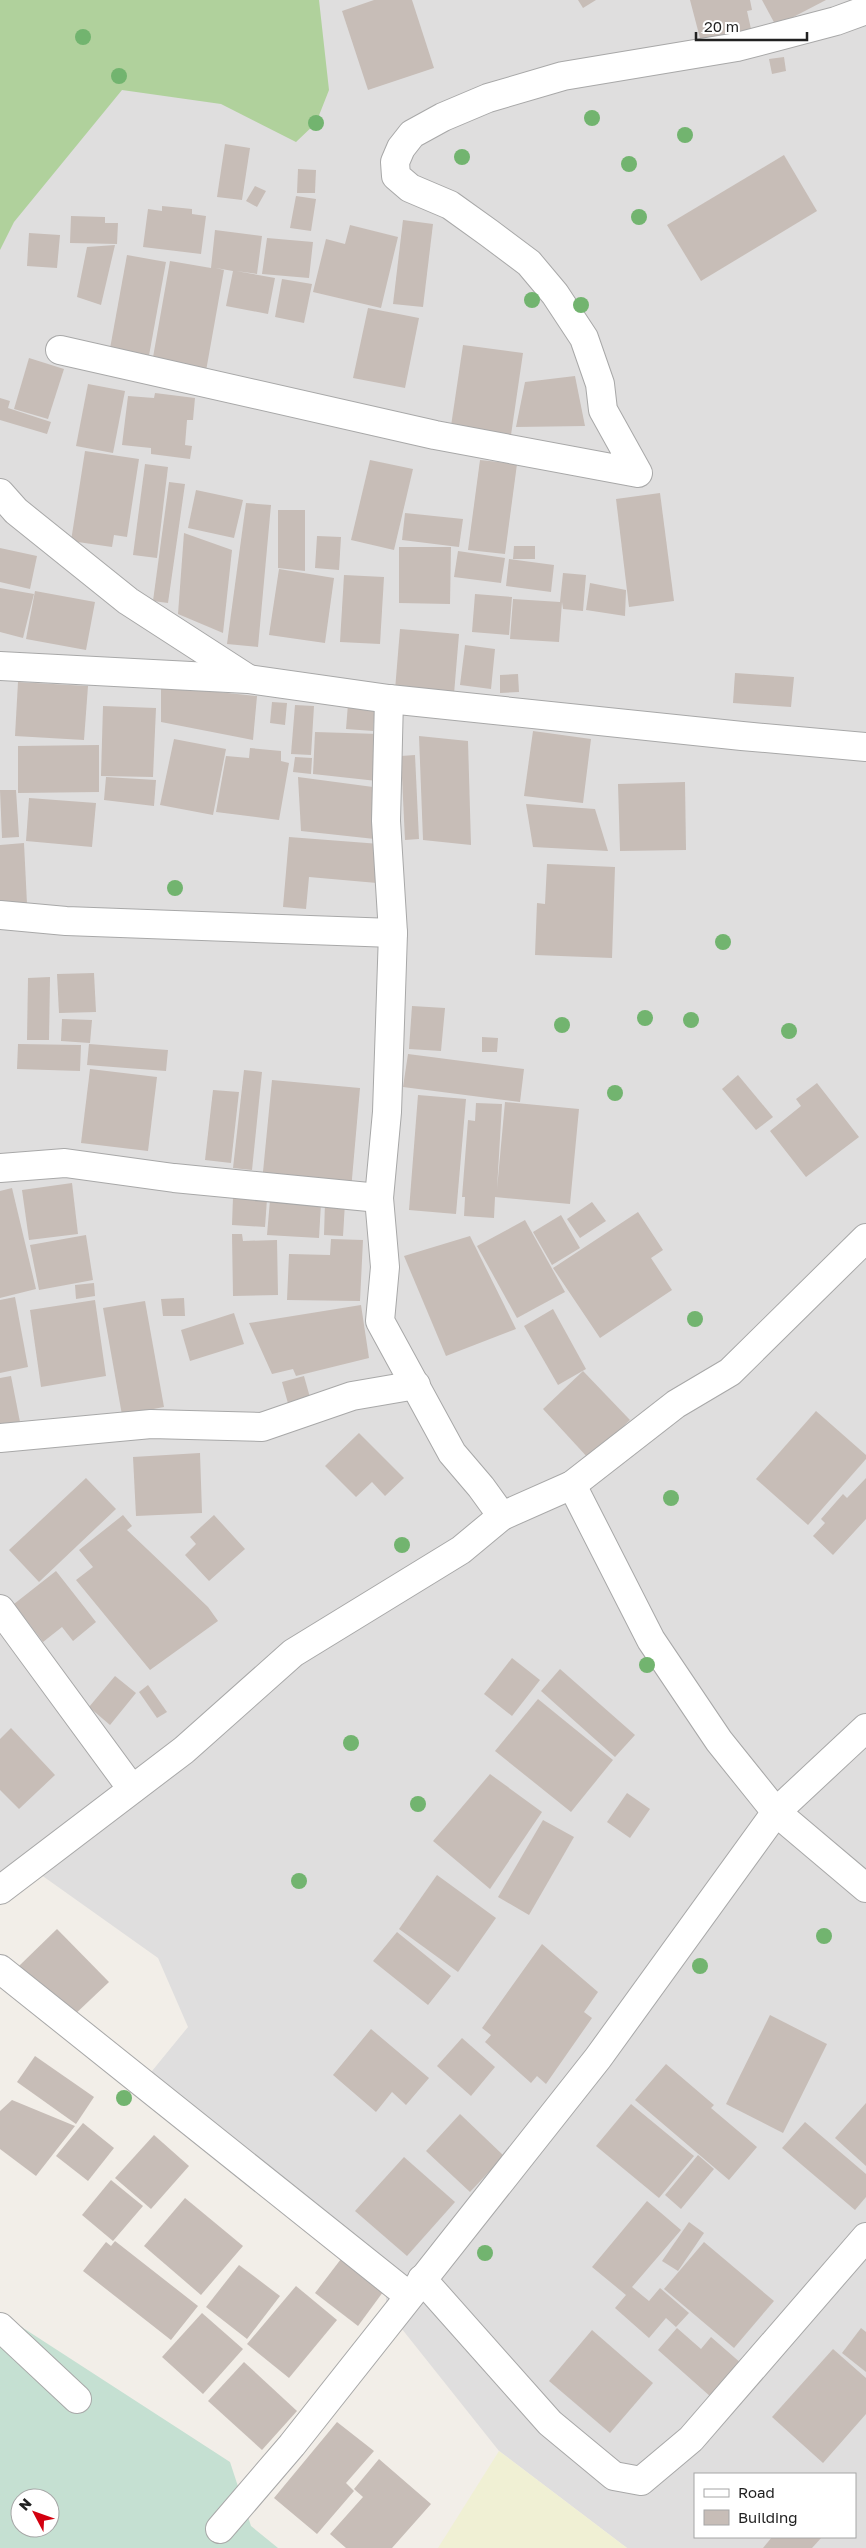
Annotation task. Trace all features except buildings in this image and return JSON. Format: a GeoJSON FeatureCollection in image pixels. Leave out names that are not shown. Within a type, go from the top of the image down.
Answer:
{"type":"FeatureCollection","features":[{"type":"Feature","properties":{"kind":"street"},"geometry":{"type":"LineString","coordinates":[[60,350],[435,435],[638,473],[603,410],[600,384],[584,338],[555,294],[522,258],[450,206],[410,188],[396,176],[395,162],[401,148],[412,134],[443,117],[488,98],[563,76],[738,47],[836,21],[866,10]]}},
{"type":"Feature","properties":{"kind":"street"},"geometry":{"type":"LineString","coordinates":[[0,493],[16,511],[128,601],[248,679]]}},
{"type":"Feature","properties":{"kind":"street"},"geometry":{"type":"LineString","coordinates":[[0,666],[248,679],[389,699],[866,747]]}},
{"type":"Feature","properties":{"kind":"street"},"geometry":{"type":"LineString","coordinates":[[389,699],[386,821],[393,933],[387,1112],[379,1198],[385,1267],[380,1321],[452,1453],[482,1486],[502,1516]]}},
{"type":"Feature","properties":{"kind":"street"},"geometry":{"type":"LineString","coordinates":[[0,915],[66,921],[393,933]]}},
{"type":"Feature","properties":{"kind":"street"},"geometry":{"type":"LineString","coordinates":[[0,1168],[65,1163],[174,1178],[379,1198]]}},
{"type":"Feature","properties":{"kind":"street"},"geometry":{"type":"LineString","coordinates":[[0,1890],[184,1750],[293,1653],[461,1550],[502,1516],[572,1485],[676,1404],[730,1372],[866,1238]]}},
{"type":"Feature","properties":{"kind":"street"},"geometry":{"type":"LineString","coordinates":[[0,1438],[151,1424],[262,1427],[352,1396],[416,1385]]}},
{"type":"Feature","properties":{"kind":"street"},"geometry":{"type":"LineString","coordinates":[[572,1485],[650,1640],[719,1741],[776,1812],[866,1888]]}},
{"type":"Feature","properties":{"kind":"street"},"geometry":{"type":"LineString","coordinates":[[0,1609],[132,1790]]}},
{"type":"Feature","properties":{"kind":"street"},"geometry":{"type":"LineString","coordinates":[[220,2529],[292,2445],[598,2058],[776,1812],[866,1728]]}},
{"type":"Feature","properties":{"kind":"street"},"geometry":{"type":"LineString","coordinates":[[0,1968],[415,2288],[550,2423],[614,2476],[641,2480],[691,2439],[866,2237]]}},
{"type":"Feature","properties":{"kind":"street"},"geometry":{"type":"LineString","coordinates":[[0,2327],[77,2399]]}},
{"type":"Feature","properties":{"kind":"shaded area"},"geometry":{"type":"Polygon","coordinates":[[[0,0],[866,0],[866,2548],[627,2548],[499,2451],[386,2309],[386,2290],[143,2082],[188,2027],[158,1958],[30,1867],[0,1890],[0,0]]]}},
{"type":"Feature","properties":{"kind":"green space"},"geometry":{"type":"Polygon","coordinates":[[[0,0],[319,0],[329,90],[316,123],[296,142],[221,104],[122,90],[14,222],[0,250],[0,0]]]}},
{"type":"Feature","properties":{"kind":"green space"},"geometry":{"type":"Polygon","coordinates":[[[0,2313],[230,2462],[251,2526],[278,2548],[0,2548],[0,2313]]]}},
{"type":"Feature","properties":{"kind":"green space"},"geometry":{"type":"Polygon","coordinates":[[[499,2451],[627,2548],[438,2548],[499,2451]]]}}]}
